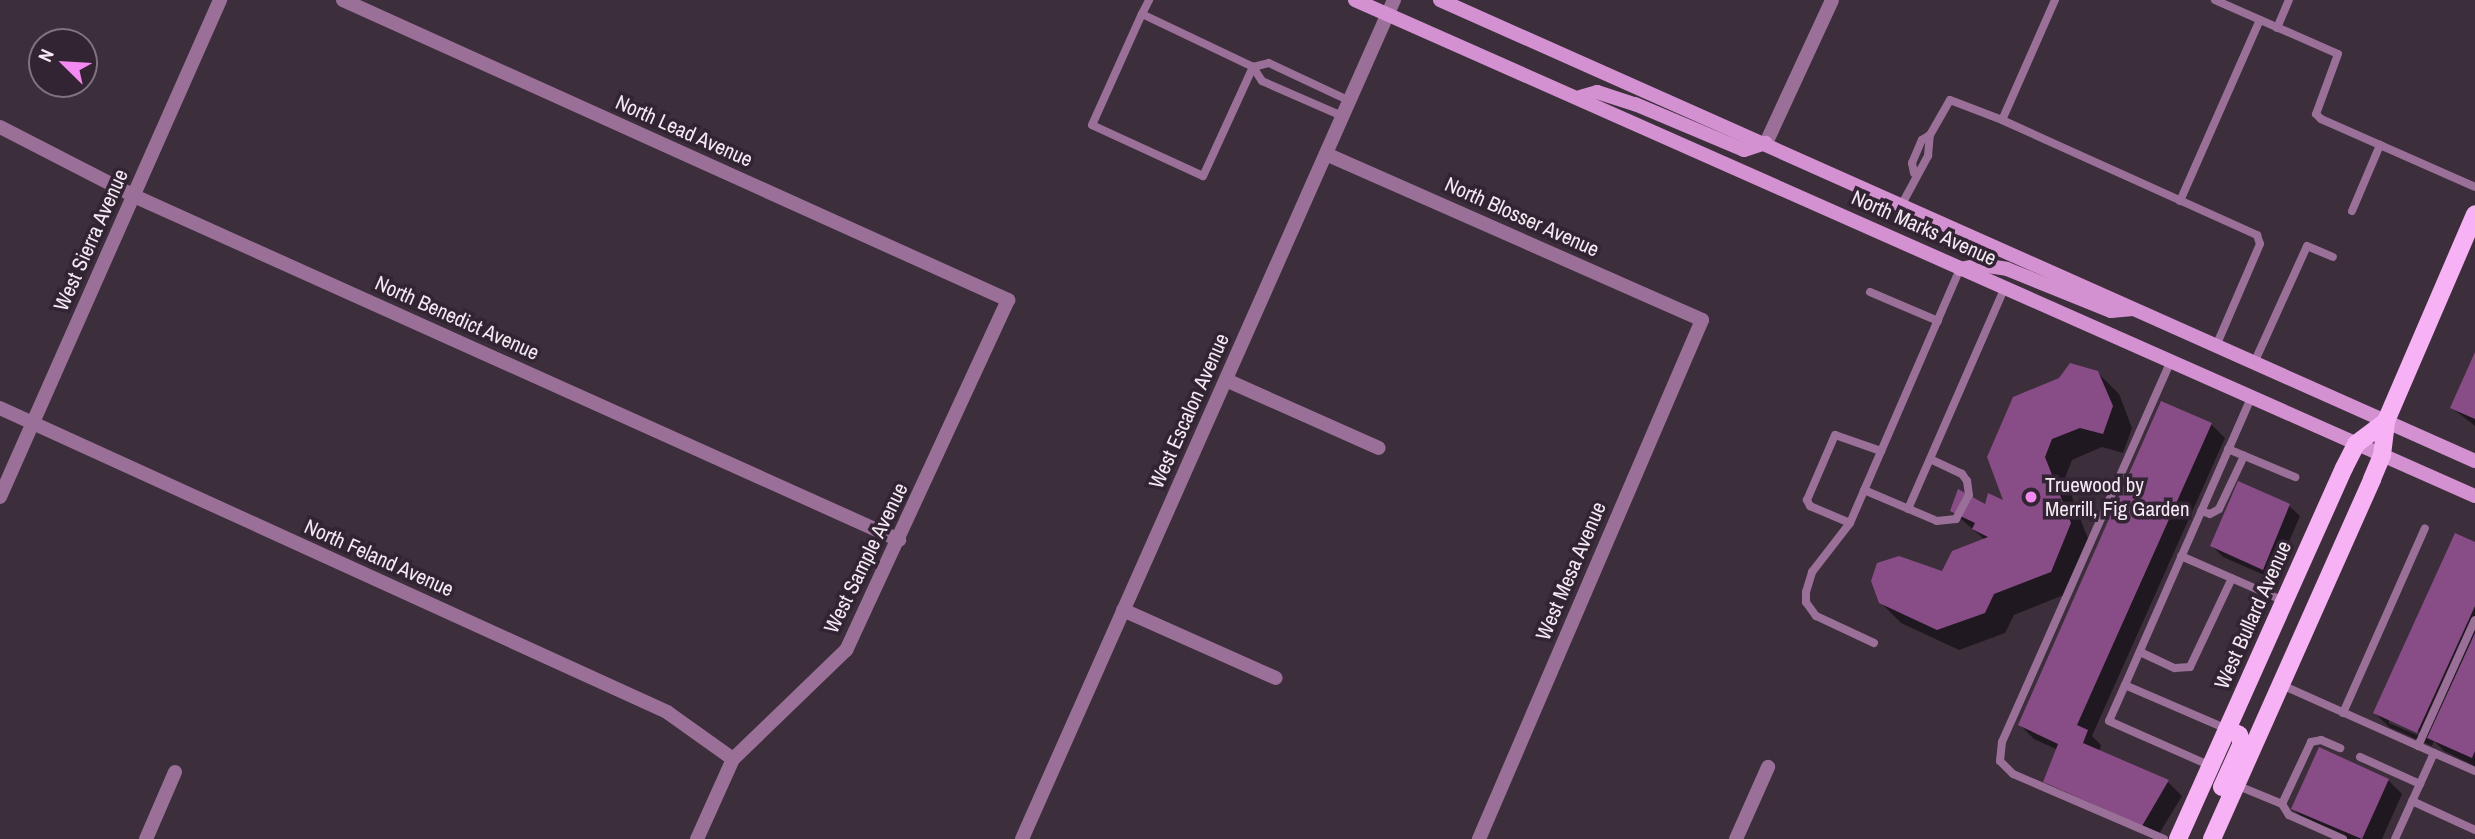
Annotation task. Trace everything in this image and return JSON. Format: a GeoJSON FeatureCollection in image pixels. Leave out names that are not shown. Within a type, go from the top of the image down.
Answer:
{"type":"FeatureCollection","features":[{"type":"Feature","properties":{"kind":"main road","name":"North Marks Avenue"},"geometry":{"type":"LineString","coordinates":[[1355,0],[1580,97],[2475,496]]}},
{"type":"Feature","properties":{"kind":"main road","name":"North Marks Avenue"},"geometry":{"type":"LineString","coordinates":[[1440,0],[2475,461]]}},
{"type":"Feature","properties":{"kind":"main road"},"geometry":{"type":"LineString","coordinates":[[1580,97],[1597,92],[1635,104],[1744,150],[1766,143]]}},
{"type":"Feature","properties":{"kind":"main road","name":"West Bullard Avenue"},"geometry":{"type":"LineString","coordinates":[[2212,839],[2382,455],[2385,421],[2473,226]]}},
{"type":"Feature","properties":{"kind":"main road"},"geometry":{"type":"LineString","coordinates":[[1961,269],[1992,266],[2111,311],[2135,309]]}},
{"type":"Feature","properties":{"kind":"main road","name":"West Bullard Avenue"},"geometry":{"type":"LineString","coordinates":[[2178,839],[2356,444],[2385,421]]}},
{"type":"Feature","properties":{"kind":"main road"},"geometry":{"type":"LineString","coordinates":[[2202,839],[2242,738],[2227,729]]}},
{"type":"Feature","properties":{"kind":"main road"},"geometry":{"type":"LineString","coordinates":[[2231,768],[2230,778],[2236,785]]}},
{"type":"Feature","properties":{"kind":"street","name":"West Sierra Avenue"},"geometry":{"type":"LineString","coordinates":[[0,497],[220,0]]}},
{"type":"Feature","properties":{"kind":"street","name":"North Lead Avenue"},"geometry":{"type":"LineString","coordinates":[[343,0],[1008,300]]}},
{"type":"Feature","properties":{"kind":"street","name":"West Escalon Avenue"},"geometry":{"type":"LineString","coordinates":[[1026,838],[1123,610],[1394,0]]}},
{"type":"Feature","properties":{"kind":"street"},"geometry":{"type":"LineString","coordinates":[[1766,143],[1832,0]]}},
{"type":"Feature","properties":{"kind":"street","name":"North Benedict Avenue"},"geometry":{"type":"LineString","coordinates":[[0,127],[135,196],[899,540]]}},
{"type":"Feature","properties":{"kind":"street","name":"North Blosser Avenue"},"geometry":{"type":"LineString","coordinates":[[1326,153],[1702,320]]}},
{"type":"Feature","properties":{"kind":"street","name":"West Sample Avenue"},"geometry":{"type":"LineString","coordinates":[[697,839],[733,759],[846,650],[1008,300]]}},
{"type":"Feature","properties":{"kind":"street","name":"West Mesa Avenue"},"geometry":{"type":"LineString","coordinates":[[1479,839],[1702,320]]}},
{"type":"Feature","properties":{"kind":"street"},"geometry":{"type":"LineString","coordinates":[[1226,380],[1379,448]]}},
{"type":"Feature","properties":{"kind":"street","name":"North Feland Avenue"},"geometry":{"type":"LineString","coordinates":[[0,408],[667,712],[733,759]]}},
{"type":"Feature","properties":{"kind":"street"},"geometry":{"type":"LineString","coordinates":[[1123,610],[1276,678]]}},
{"type":"Feature","properties":{"kind":"street"},"geometry":{"type":"LineString","coordinates":[[1736,839],[1768,767]]}},
{"type":"Feature","properties":{"kind":"street"},"geometry":{"type":"LineString","coordinates":[[146,839],[175,772]]}},
{"type":"Feature","properties":{"kind":"lane"},"geometry":{"type":"LineString","coordinates":[[1149,0],[1092,125],[1203,176],[1253,67],[1269,62],[1350,101]]}},
{"type":"Feature","properties":{"kind":"lane"},"geometry":{"type":"LineString","coordinates":[[2002,120],[2055,0]]}},
{"type":"Feature","properties":{"kind":"lane"},"geometry":{"type":"LineString","coordinates":[[2215,0],[2338,54],[2316,114],[2321,120],[2475,187]]}},
{"type":"Feature","properties":{"kind":"lane"},"geometry":{"type":"LineString","coordinates":[[2277,27],[2289,0]]}},
{"type":"Feature","properties":{"kind":"lane"},"geometry":{"type":"LineString","coordinates":[[1142,14],[1253,67],[1262,81],[1342,117]]}},
{"type":"Feature","properties":{"kind":"lane"},"geometry":{"type":"LineString","coordinates":[[2180,201],[2260,20]]}},
{"type":"Feature","properties":{"kind":"lane"},"geometry":{"type":"LineString","coordinates":[[1902,204],[1914,173],[1912,163],[1922,140],[1930,135],[1950,100],[2002,120],[2260,239],[2216,346]]}},
{"type":"Feature","properties":{"kind":"lane"},"geometry":{"type":"LineString","coordinates":[[2352,211],[2380,145]]}},
{"type":"Feature","properties":{"kind":"lane"},"geometry":{"type":"LineString","coordinates":[[2254,363],[2306,246],[2333,257]]}},
{"type":"Feature","properties":{"kind":"lane"},"geometry":{"type":"LineString","coordinates":[[1874,643],[1815,616],[1806,602],[1812,572],[1850,523],[1961,269]]}},
{"type":"Feature","properties":{"kind":"lane"},"geometry":{"type":"LineString","coordinates":[[1908,509],[2005,287]]}},
{"type":"Feature","properties":{"kind":"lane"},"geometry":{"type":"LineString","coordinates":[[1870,292],[1938,321]]}},
{"type":"Feature","properties":{"kind":"lane"},"geometry":{"type":"LineString","coordinates":[[2164,839],[2013,774],[2000,761],[2002,742],[2171,360]]}},
{"type":"Feature","properties":{"kind":"lane"},"geometry":{"type":"LineString","coordinates":[[2211,766],[2109,721],[2252,395]]}},
{"type":"Feature","properties":{"kind":"lane"},"geometry":{"type":"LineString","coordinates":[[1850,523],[1810,506],[1807,500],[1811,489],[1835,435],[1881,451]]}},
{"type":"Feature","properties":{"kind":"lane"},"geometry":{"type":"LineString","coordinates":[[2228,449],[2295,477]]}},
{"type":"Feature","properties":{"kind":"lane"},"geometry":{"type":"LineString","coordinates":[[2201,511],[2210,514],[2219,509],[2244,456]]}},
{"type":"Feature","properties":{"kind":"lane"},"geometry":{"type":"LineString","coordinates":[[1864,490],[1948,522],[1959,515],[1969,495],[1962,474],[1930,459]]}},
{"type":"Feature","properties":{"kind":"lane"},"geometry":{"type":"LineString","coordinates":[[2343,713],[2425,527]]}},
{"type":"Feature","properties":{"kind":"lane"},"geometry":{"type":"LineString","coordinates":[[2181,556],[2284,601]]}},
{"type":"Feature","properties":{"kind":"lane"},"geometry":{"type":"LineString","coordinates":[[2140,652],[2175,668],[2190,667],[2231,578]]}},
{"type":"Feature","properties":{"kind":"lane"},"geometry":{"type":"LineString","coordinates":[[2418,746],[2475,620]]}},
{"type":"Feature","properties":{"kind":"lane"},"geometry":{"type":"LineString","coordinates":[[2125,685],[2227,729]]}},
{"type":"Feature","properties":{"kind":"lane"},"geometry":{"type":"LineString","coordinates":[[2282,685],[2475,771]]}},
{"type":"Feature","properties":{"kind":"lane"},"geometry":{"type":"LineString","coordinates":[[2283,804],[2311,743],[2321,740],[2340,748]]}},
{"type":"Feature","properties":{"kind":"lane"},"geometry":{"type":"LineString","coordinates":[[2395,839],[2434,753]]}},
{"type":"Feature","properties":{"kind":"lane"},"geometry":{"type":"LineString","coordinates":[[2360,757],[2420,784]]}},
{"type":"Feature","properties":{"kind":"lane"},"geometry":{"type":"LineString","coordinates":[[2236,785],[2283,804],[2289,815],[2343,839]]}},
{"type":"Feature","properties":{"kind":"lane"},"geometry":{"type":"LineString","coordinates":[[2412,802],[2475,830]]}},
{"type":"Feature","properties":{"kind":"building"},"geometry":{"type":"Polygon","coordinates":[[[2475,352],[2475,419],[2450,408],[2475,352]]]}},
{"type":"Feature","properties":{"kind":"building","name":"Truewood by Merrill, Fig Garden"},"geometry":{"type":"Polygon","coordinates":[[[2070,363],[2098,371],[2113,406],[2103,434],[2080,428],[2052,439],[2045,457],[2071,523],[2051,572],[1994,594],[1985,613],[1937,630],[1879,603],[1871,581],[1877,563],[1899,556],[1942,571],[1952,551],[1988,537],[1972,529],[1975,523],[1950,511],[1958,489],[1985,504],[1988,493],[2003,500],[1987,457],[2013,397],[2059,378],[2070,363]]]}},
{"type":"Feature","properties":{"kind":"building"},"geometry":{"type":"Polygon","coordinates":[[[2161,401],[2212,423],[2077,725],[2088,730],[2083,743],[2169,780],[2142,826],[2043,782],[2058,744],[2018,725],[2161,401]]]}},
{"type":"Feature","properties":{"kind":"building"},"geometry":{"type":"Polygon","coordinates":[[[2238,481],[2290,504],[2263,570],[2210,546],[2238,481]]]}},
{"type":"Feature","properties":{"kind":"building"},"geometry":{"type":"Polygon","coordinates":[[[2455,533],[2475,542],[2475,606],[2417,733],[2373,713],[2455,533]]]}},
{"type":"Feature","properties":{"kind":"building"},"geometry":{"type":"Polygon","coordinates":[[[2475,633],[2475,751],[2472,758],[2427,738],[2475,633]]]}},
{"type":"Feature","properties":{"kind":"building"},"geometry":{"type":"Polygon","coordinates":[[[2319,747],[2389,779],[2362,839],[2291,809],[2319,747]]]}},
{"type":"Feature","properties":{"kind":"place","name":"Truewood by Merrill, Fig Garden"},"geometry":{"type":"Point","coordinates":[2031,497]}}]}
